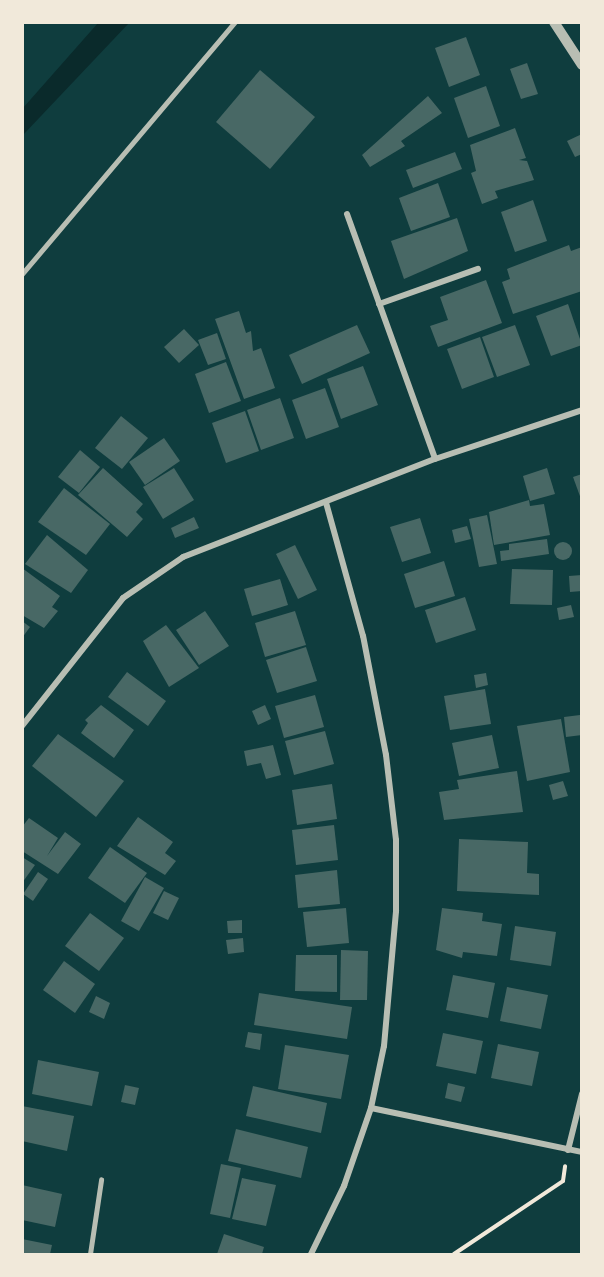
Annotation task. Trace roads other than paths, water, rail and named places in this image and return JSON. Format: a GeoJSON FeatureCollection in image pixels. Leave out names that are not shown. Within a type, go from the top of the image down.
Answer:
{"type":"FeatureCollection","features":[{"type":"Feature","properties":{"kind":"street"},"geometry":{"type":"LineString","coordinates":[[554,22],[582,64]]}},
{"type":"Feature","properties":{"kind":"street"},"geometry":{"type":"LineString","coordinates":[[347,214],[435,459]]}},
{"type":"Feature","properties":{"kind":"street"},"geometry":{"type":"LineString","coordinates":[[379,304],[478,269]]}},
{"type":"Feature","properties":{"kind":"street"},"geometry":{"type":"LineString","coordinates":[[22,726],[93,632],[148,578],[193,553],[327,503],[435,459],[582,410]]}},
{"type":"Feature","properties":{"kind":"street"},"geometry":{"type":"LineString","coordinates":[[311,1254],[344,1186],[371,1108],[392,980],[396,840],[363,636],[327,503]]}},
{"type":"Feature","properties":{"kind":"street"},"geometry":{"type":"LineString","coordinates":[[568,1150],[582,1094]]}},
{"type":"Feature","properties":{"kind":"street"},"geometry":{"type":"LineString","coordinates":[[371,1108],[582,1152]]}},
{"type":"Feature","properties":{"kind":"lane"},"geometry":{"type":"LineString","coordinates":[[22,274],[235,22]]}},
{"type":"Feature","properties":{"kind":"lane"},"geometry":{"type":"LineString","coordinates":[[90,1254],[100,1180]]}},
{"type":"Feature","properties":{"kind":"water"},"geometry":{"type":"Polygon","coordinates":[[[98,23],[129,23],[23,135],[23,108],[98,23]]]}}]}
